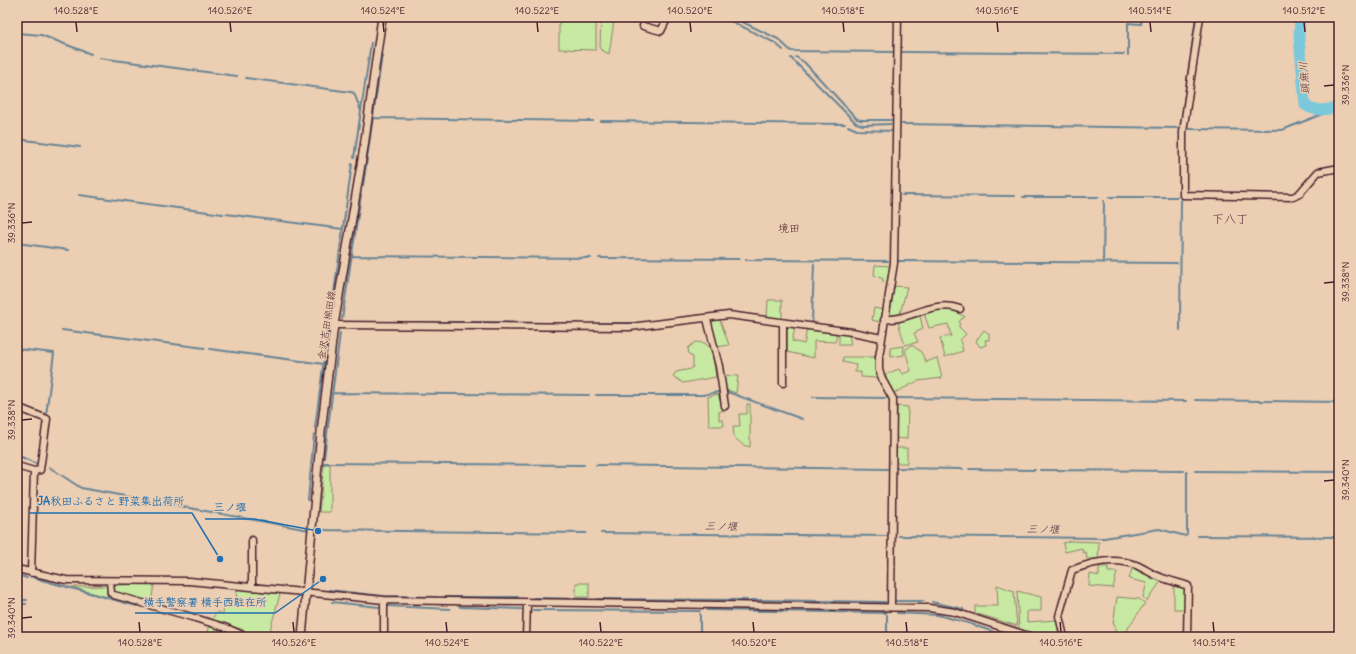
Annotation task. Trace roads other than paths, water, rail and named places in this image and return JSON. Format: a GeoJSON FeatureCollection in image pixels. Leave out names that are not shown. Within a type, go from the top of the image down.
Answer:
{"type":"FeatureCollection","features":[{"type":"Feature","properties":{"kind":"main road","name":"金沢吉田柳田線"},"geometry":{"type":"LineString","coordinates":[[302,637],[321,432],[334,325],[364,147],[382,17]]}},
{"type":"Feature","properties":{"kind":"street"},"geometry":{"type":"LineString","coordinates":[[643,26],[660,31],[668,17]]}},
{"type":"Feature","properties":{"kind":"street"},"geometry":{"type":"LineString","coordinates":[[891,607],[893,399],[879,370],[879,348],[892,284],[894,263],[898,17]]}},
{"type":"Feature","properties":{"kind":"street"},"geometry":{"type":"LineString","coordinates":[[1200,17],[1183,132],[1183,195],[1293,196],[1299,194],[1318,172],[1339,168]]}},
{"type":"Feature","properties":{"kind":"street"},"geometry":{"type":"LineString","coordinates":[[884,320],[900,318],[933,307],[952,306],[960,309]]}},
{"type":"Feature","properties":{"kind":"street"},"geometry":{"type":"LineString","coordinates":[[334,325],[630,326],[729,316],[852,332],[882,338]]}},
{"type":"Feature","properties":{"kind":"street"},"geometry":{"type":"LineString","coordinates":[[707,319],[715,350],[725,406]]}},
{"type":"Feature","properties":{"kind":"street"},"geometry":{"type":"LineString","coordinates":[[783,323],[783,383]]}},
{"type":"Feature","properties":{"kind":"street"},"geometry":{"type":"LineString","coordinates":[[17,407],[47,419],[40,470],[34,471],[17,466]]}},
{"type":"Feature","properties":{"kind":"street"},"geometry":{"type":"LineString","coordinates":[[30,573],[34,471]]}},
{"type":"Feature","properties":{"kind":"street"},"geometry":{"type":"LineString","coordinates":[[252,540],[252,587]]}},
{"type":"Feature","properties":{"kind":"street"},"geometry":{"type":"LineString","coordinates":[[1064,637],[1059,616],[1072,570],[1082,565],[1099,562],[1120,562],[1136,565],[1156,576],[1188,586],[1187,637]]}},
{"type":"Feature","properties":{"kind":"street"},"geometry":{"type":"LineString","coordinates":[[17,569],[66,580],[189,581],[305,594],[384,600],[929,608],[955,612],[1032,637]]}},
{"type":"Feature","properties":{"kind":"street"},"geometry":{"type":"LineString","coordinates":[[110,581],[111,592],[114,595],[224,627],[248,637]]}},
{"type":"Feature","properties":{"kind":"street"},"geometry":{"type":"LineString","coordinates":[[384,600],[384,637]]}},
{"type":"Feature","properties":{"kind":"street"},"geometry":{"type":"LineString","coordinates":[[526,637],[527,603]]}},
{"type":"Feature","properties":{"kind":"waterway"},"geometry":{"type":"LineString","coordinates":[[723,17],[775,43],[783,50]]}},
{"type":"Feature","properties":{"kind":"waterway"},"geometry":{"type":"LineString","coordinates":[[732,17],[778,39],[791,51],[895,52]]}},
{"type":"Feature","properties":{"kind":"waterway"},"geometry":{"type":"LineString","coordinates":[[1128,55],[1128,23],[1141,24],[1142,17]]}},
{"type":"Feature","properties":{"kind":"waterway"},"geometry":{"type":"LineString","coordinates":[[1191,53],[1196,17]]}},
{"type":"Feature","properties":{"kind":"waterway","name":"頭無川"},"geometry":{"type":"LineString","coordinates":[[1300,17],[1299,37],[1305,105],[1317,110],[1339,108]]}},
{"type":"Feature","properties":{"kind":"waterway"},"geometry":{"type":"LineString","coordinates":[[17,33],[41,35],[91,54]]}},
{"type":"Feature","properties":{"kind":"waterway"},"geometry":{"type":"LineString","coordinates":[[354,158],[371,43]]}},
{"type":"Feature","properties":{"kind":"waterway"},"geometry":{"type":"LineString","coordinates":[[901,52],[1124,54]]}},
{"type":"Feature","properties":{"kind":"waterway"},"geometry":{"type":"LineString","coordinates":[[363,186],[382,55]]}},
{"type":"Feature","properties":{"kind":"waterway"},"geometry":{"type":"LineString","coordinates":[[796,57],[804,62],[857,119],[894,120]]}},
{"type":"Feature","properties":{"kind":"waterway"},"geometry":{"type":"LineString","coordinates":[[99,58],[237,76]]}},
{"type":"Feature","properties":{"kind":"waterway"},"geometry":{"type":"LineString","coordinates":[[791,58],[856,123],[863,125],[891,124]]}},
{"type":"Feature","properties":{"kind":"waterway"},"geometry":{"type":"LineString","coordinates":[[1181,123],[1190,60]]}},
{"type":"Feature","properties":{"kind":"waterway"},"geometry":{"type":"LineString","coordinates":[[246,78],[351,92],[354,93],[361,111]]}},
{"type":"Feature","properties":{"kind":"waterway"},"geometry":{"type":"LineString","coordinates":[[1188,129],[1282,130],[1325,113],[1328,109]]}},
{"type":"Feature","properties":{"kind":"waterway"},"geometry":{"type":"LineString","coordinates":[[373,118],[593,121]]}},
{"type":"Feature","properties":{"kind":"waterway"},"geometry":{"type":"LineString","coordinates":[[601,121],[845,124]]}},
{"type":"Feature","properties":{"kind":"waterway"},"geometry":{"type":"LineString","coordinates":[[902,124],[1178,128]]}},
{"type":"Feature","properties":{"kind":"waterway"},"geometry":{"type":"LineString","coordinates":[[848,126],[857,130],[894,131]]}},
{"type":"Feature","properties":{"kind":"waterway"},"geometry":{"type":"LineString","coordinates":[[17,139],[80,147]]}},
{"type":"Feature","properties":{"kind":"waterway"},"geometry":{"type":"LineString","coordinates":[[334,293],[352,164]]}},
{"type":"Feature","properties":{"kind":"waterway"},"geometry":{"type":"LineString","coordinates":[[79,195],[223,214]]}},
{"type":"Feature","properties":{"kind":"waterway"},"geometry":{"type":"LineString","coordinates":[[342,319],[361,195]]}},
{"type":"Feature","properties":{"kind":"waterway"},"geometry":{"type":"LineString","coordinates":[[902,195],[1015,196]]}},
{"type":"Feature","properties":{"kind":"waterway"},"geometry":{"type":"LineString","coordinates":[[1023,197],[1099,197]]}},
{"type":"Feature","properties":{"kind":"waterway"},"geometry":{"type":"LineString","coordinates":[[1109,197],[1177,197]]}},
{"type":"Feature","properties":{"kind":"waterway"},"geometry":{"type":"LineString","coordinates":[[1180,330],[1181,198]]}},
{"type":"Feature","properties":{"kind":"waterway"},"geometry":{"type":"LineString","coordinates":[[1103,263],[1104,201]]}},
{"type":"Feature","properties":{"kind":"waterway"},"geometry":{"type":"LineString","coordinates":[[226,214],[343,229]]}},
{"type":"Feature","properties":{"kind":"waterway"},"geometry":{"type":"LineString","coordinates":[[17,243],[68,250]]}},
{"type":"Feature","properties":{"kind":"waterway"},"geometry":{"type":"LineString","coordinates":[[352,256],[591,258]]}},
{"type":"Feature","properties":{"kind":"waterway"},"geometry":{"type":"LineString","coordinates":[[599,258],[739,259]]}},
{"type":"Feature","properties":{"kind":"waterway"},"geometry":{"type":"LineString","coordinates":[[746,260],[888,261]]}},
{"type":"Feature","properties":{"kind":"waterway"},"geometry":{"type":"LineString","coordinates":[[897,261],[1177,263]]}},
{"type":"Feature","properties":{"kind":"waterway"},"geometry":{"type":"LineString","coordinates":[[812,321],[814,264]]}},
{"type":"Feature","properties":{"kind":"waterway"},"geometry":{"type":"LineString","coordinates":[[315,428],[332,299]]}},
{"type":"Feature","properties":{"kind":"waterway"},"geometry":{"type":"LineString","coordinates":[[345,322],[380,322]]}},
{"type":"Feature","properties":{"kind":"waterway"},"geometry":{"type":"LineString","coordinates":[[384,322],[462,322]]}},
{"type":"Feature","properties":{"kind":"waterway"},"geometry":{"type":"LineString","coordinates":[[465,322],[551,323]]}},
{"type":"Feature","properties":{"kind":"waterway"},"geometry":{"type":"LineString","coordinates":[[558,323],[587,324]]}},
{"type":"Feature","properties":{"kind":"waterway"},"geometry":{"type":"LineString","coordinates":[[601,323],[640,323]]}},
{"type":"Feature","properties":{"kind":"waterway"},"geometry":{"type":"LineString","coordinates":[[823,325],[831,326]]}},
{"type":"Feature","properties":{"kind":"waterway"},"geometry":{"type":"LineString","coordinates":[[62,330],[205,348]]}},
{"type":"Feature","properties":{"kind":"waterway"},"geometry":{"type":"LineString","coordinates":[[324,458],[340,333]]}},
{"type":"Feature","properties":{"kind":"waterway"},"geometry":{"type":"LineString","coordinates":[[17,349],[54,353],[46,415]]}},
{"type":"Feature","properties":{"kind":"waterway"},"geometry":{"type":"LineString","coordinates":[[210,349],[324,364]]}},
{"type":"Feature","properties":{"kind":"waterway"},"geometry":{"type":"LineString","coordinates":[[725,391],[802,419]]}},
{"type":"Feature","properties":{"kind":"waterway"},"geometry":{"type":"LineString","coordinates":[[596,395],[703,395],[718,392]]}},
{"type":"Feature","properties":{"kind":"waterway"},"geometry":{"type":"LineString","coordinates":[[333,393],[589,395]]}},
{"type":"Feature","properties":{"kind":"waterway"},"geometry":{"type":"LineString","coordinates":[[813,397],[887,398]]}},
{"type":"Feature","properties":{"kind":"waterway"},"geometry":{"type":"LineString","coordinates":[[896,398],[1186,401]]}},
{"type":"Feature","properties":{"kind":"waterway"},"geometry":{"type":"LineString","coordinates":[[1195,400],[1339,402]]}},
{"type":"Feature","properties":{"kind":"waterway"},"geometry":{"type":"LineString","coordinates":[[308,500],[314,434]]}},
{"type":"Feature","properties":{"kind":"waterway","name":"三ノ堰"},"geometry":{"type":"LineString","coordinates":[[17,455],[37,464]]}},
{"type":"Feature","properties":{"kind":"waterway"},"geometry":{"type":"LineString","coordinates":[[324,463],[584,465]]}},
{"type":"Feature","properties":{"kind":"waterway"},"geometry":{"type":"LineString","coordinates":[[596,465],[887,469]]}},
{"type":"Feature","properties":{"kind":"waterway","name":"三ノ堰"},"geometry":{"type":"LineString","coordinates":[[49,467],[81,488],[309,530]]}},
{"type":"Feature","properties":{"kind":"waterway"},"geometry":{"type":"LineString","coordinates":[[896,468],[963,469]]}},
{"type":"Feature","properties":{"kind":"waterway"},"geometry":{"type":"LineString","coordinates":[[969,469],[1035,470]]}},
{"type":"Feature","properties":{"kind":"waterway"},"geometry":{"type":"LineString","coordinates":[[1040,470],[1184,471]]}},
{"type":"Feature","properties":{"kind":"waterway"},"geometry":{"type":"LineString","coordinates":[[1195,471],[1339,472]]}},
{"type":"Feature","properties":{"kind":"waterway"},"geometry":{"type":"LineString","coordinates":[[1187,472],[1187,534]]}},
{"type":"Feature","properties":{"kind":"waterway","name":"三ノ堰"},"geometry":{"type":"LineString","coordinates":[[899,536],[1104,538],[1159,529],[1186,536]]}},
{"type":"Feature","properties":{"kind":"waterway","name":"三ノ堰"},"geometry":{"type":"LineString","coordinates":[[314,530],[586,533]]}},
{"type":"Feature","properties":{"kind":"waterway","name":"三ノ堰"},"geometry":{"type":"LineString","coordinates":[[601,533],[889,536]]}},
{"type":"Feature","properties":{"kind":"waterway","name":"三ノ堰"},"geometry":{"type":"LineString","coordinates":[[1198,536],[1339,537]]}},
{"type":"Feature","properties":{"kind":"waterway"},"geometry":{"type":"LineString","coordinates":[[17,575],[27,578]]}},
{"type":"Feature","properties":{"kind":"waterway"},"geometry":{"type":"LineString","coordinates":[[34,578],[137,606]]}},
{"type":"Feature","properties":{"kind":"waterway"},"geometry":{"type":"LineString","coordinates":[[329,590],[383,596],[437,597]]}},
{"type":"Feature","properties":{"kind":"waterway"},"geometry":{"type":"LineString","coordinates":[[443,597],[518,597]]}},
{"type":"Feature","properties":{"kind":"waterway"},"geometry":{"type":"LineString","coordinates":[[534,598],[587,599]]}},
{"type":"Feature","properties":{"kind":"waterway"},"geometry":{"type":"LineString","coordinates":[[597,599],[747,600]]}},
{"type":"Feature","properties":{"kind":"waterway"},"geometry":{"type":"LineString","coordinates":[[17,600],[27,600]]}},
{"type":"Feature","properties":{"kind":"waterway"},"geometry":{"type":"LineString","coordinates":[[751,600],[885,602]]}},
{"type":"Feature","properties":{"kind":"waterway"},"geometry":{"type":"LineString","coordinates":[[895,601],[924,601]]}},
{"type":"Feature","properties":{"kind":"waterway"},"geometry":{"type":"LineString","coordinates":[[332,602],[379,607]]}},
{"type":"Feature","properties":{"kind":"waterway"},"geometry":{"type":"LineString","coordinates":[[932,602],[963,609]]}},
{"type":"Feature","properties":{"kind":"waterway"},"geometry":{"type":"LineString","coordinates":[[17,604],[26,604]]}},
{"type":"Feature","properties":{"kind":"waterway"},"geometry":{"type":"LineString","coordinates":[[387,606],[450,609]]}},
{"type":"Feature","properties":{"kind":"waterway"},"geometry":{"type":"LineString","coordinates":[[460,607],[521,609]]}},
{"type":"Feature","properties":{"kind":"waterway"},"geometry":{"type":"LineString","coordinates":[[533,610],[700,611]]}},
{"type":"Feature","properties":{"kind":"waterway"},"geometry":{"type":"LineString","coordinates":[[707,610],[886,613]]}},
{"type":"Feature","properties":{"kind":"waterway"},"geometry":{"type":"LineString","coordinates":[[897,613],[938,615],[968,623],[1008,637]]}},
{"type":"Feature","properties":{"kind":"waterway"},"geometry":{"type":"LineString","coordinates":[[700,614],[700,637]]}},
{"type":"Feature","properties":{"kind":"waterway"},"geometry":{"type":"LineString","coordinates":[[887,615],[887,637]]}},
{"type":"Feature","properties":{"kind":"waterway"},"geometry":{"type":"LineString","coordinates":[[529,626],[529,637]]}},
{"type":"Feature","properties":{"kind":"place","name":"三ノ堰"},"geometry":{"type":"Point","coordinates":[318,531]}},
{"type":"Feature","properties":{"kind":"place","name":"JA秋田ふるさと 野菜集出荷所"},"geometry":{"type":"Point","coordinates":[220,559]}},
{"type":"Feature","properties":{"kind":"place","name":"横手警察署 横手西駐在所"},"geometry":{"type":"Point","coordinates":[323,579]}},
{"type":"Feature","properties":{"kind":"district","name":"下八丁"},"geometry":{"type":"Point","coordinates":[1230,219]}},
{"type":"Feature","properties":{"kind":"district","name":"境田"},"geometry":{"type":"Point","coordinates":[789,228]}}]}
